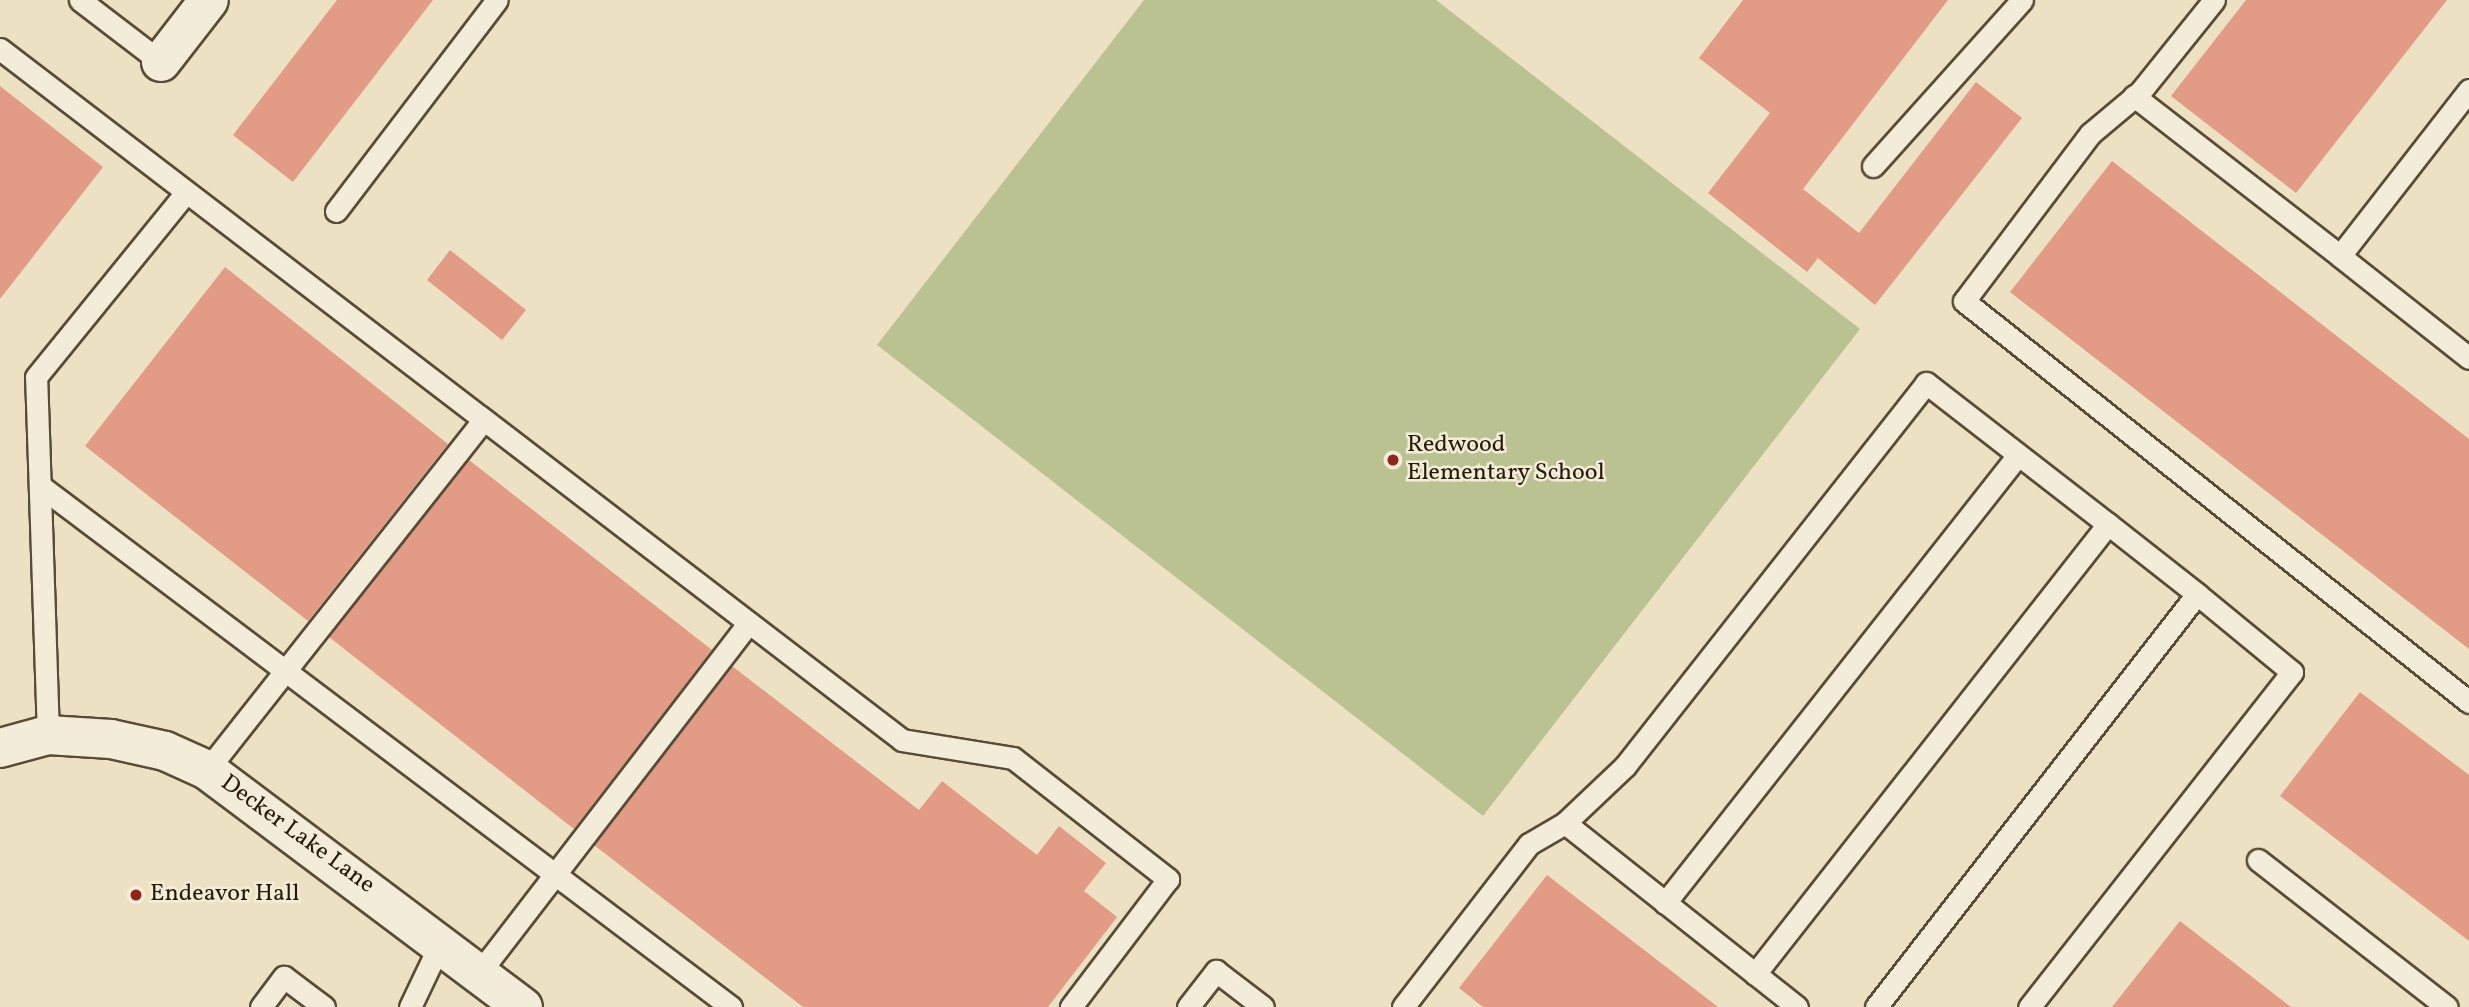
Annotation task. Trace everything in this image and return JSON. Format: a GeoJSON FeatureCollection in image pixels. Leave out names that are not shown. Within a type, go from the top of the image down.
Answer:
{"type":"FeatureCollection","features":[{"type":"Feature","properties":{"kind":"street"},"geometry":{"type":"LineString","coordinates":[[161,62],[209,0]]}},
{"type":"Feature","properties":{"kind":"street","name":"Decker Lake Lane"},"geometry":{"type":"LineString","coordinates":[[0,748],[48,735],[138,745],[208,771],[441,942],[523,1007]]}},
{"type":"Feature","properties":{"kind":"lane"},"geometry":{"type":"LineString","coordinates":[[80,0],[161,62]]}},
{"type":"Feature","properties":{"kind":"lane"},"geometry":{"type":"LineString","coordinates":[[335,211],[497,0]]}},
{"type":"Feature","properties":{"kind":"lane"},"geometry":{"type":"LineString","coordinates":[[1873,166],[2022,0]]}},
{"type":"Feature","properties":{"kind":"lane"},"geometry":{"type":"LineString","coordinates":[[2214,0],[2134,96],[2090,134],[1964,301],[2469,702]]}},
{"type":"Feature","properties":{"kind":"lane"},"geometry":{"type":"LineString","coordinates":[[0,49],[184,195],[902,740],[1013,758],[1168,879],[1071,1007]]}},
{"type":"Feature","properties":{"kind":"lane"},"geometry":{"type":"LineString","coordinates":[[2340,256],[2469,90]]}},
{"type":"Feature","properties":{"kind":"lane"},"geometry":{"type":"LineString","coordinates":[[2134,96],[2469,358]]}},
{"type":"Feature","properties":{"kind":"lane"},"geometry":{"type":"LineString","coordinates":[[48,735],[43,488],[36,377],[184,195]]}},
{"type":"Feature","properties":{"kind":"lane"},"geometry":{"type":"LineString","coordinates":[[1403,1007],[1529,844],[1564,823],[1625,766],[1926,383],[2197,594],[2292,672],[2029,1007]]}},
{"type":"Feature","properties":{"kind":"lane"},"geometry":{"type":"LineString","coordinates":[[208,771],[483,421]]}},
{"type":"Feature","properties":{"kind":"lane"},"geometry":{"type":"LineString","coordinates":[[1665,903],[2018,455]]}},
{"type":"Feature","properties":{"kind":"lane"},"geometry":{"type":"LineString","coordinates":[[43,488],[287,668],[731,1007]]}},
{"type":"Feature","properties":{"kind":"lane"},"geometry":{"type":"LineString","coordinates":[[1755,974],[2108,524]]}},
{"type":"Feature","properties":{"kind":"lane"},"geometry":{"type":"LineString","coordinates":[[1876,1007],[2197,594]]}},
{"type":"Feature","properties":{"kind":"lane"},"geometry":{"type":"LineString","coordinates":[[479,973],[749,624]]}},
{"type":"Feature","properties":{"kind":"lane"},"geometry":{"type":"LineString","coordinates":[[1564,823],[1797,1007]]}},
{"type":"Feature","properties":{"kind":"lane"},"geometry":{"type":"LineString","coordinates":[[2258,860],[2447,1007]]}},
{"type":"Feature","properties":{"kind":"lane"},"geometry":{"type":"LineString","coordinates":[[410,1007],[441,942]]}},
{"type":"Feature","properties":{"kind":"lane"},"geometry":{"type":"LineString","coordinates":[[1188,1007],[1216,971],[1263,1007]]}},
{"type":"Feature","properties":{"kind":"lane"},"geometry":{"type":"LineString","coordinates":[[261,1007],[284,977],[324,1007]]}},
{"type":"Feature","properties":{"kind":"green space","name":"Redwood Elementary School"},"geometry":{"type":"Polygon","coordinates":[[[1144,0],[1436,0],[1860,329],[1483,816],[877,345],[1144,0]]]}},
{"type":"Feature","properties":{"kind":"building"},"geometry":{"type":"Polygon","coordinates":[[[337,0],[433,0],[293,182],[233,135],[337,0]]]}},
{"type":"Feature","properties":{"kind":"building"},"geometry":{"type":"Polygon","coordinates":[[[1743,0],[1948,0],[1803,189],[1859,233],[1976,82],[2022,118],[1875,305],[1818,258],[1807,272],[1708,193],[1770,113],[1699,58],[1743,0]]]}},
{"type":"Feature","properties":{"kind":"building"},"geometry":{"type":"Polygon","coordinates":[[[2246,0],[2447,0],[2296,193],[2171,96],[2246,0]]]}},
{"type":"Feature","properties":{"kind":"building"},"geometry":{"type":"Polygon","coordinates":[[[0,86],[103,167],[0,299],[0,86]]]}},
{"type":"Feature","properties":{"kind":"building"},"geometry":{"type":"Polygon","coordinates":[[[2112,161],[2469,439],[2469,649],[2010,292],[2112,161]]]}},
{"type":"Feature","properties":{"kind":"building"},"geometry":{"type":"Polygon","coordinates":[[[450,250],[526,310],[502,340],[427,280],[450,250]]]}},
{"type":"Feature","properties":{"kind":"building"},"geometry":{"type":"Polygon","coordinates":[[[225,267],[448,444],[308,621],[85,446],[225,267]]]}},
{"type":"Feature","properties":{"kind":"building"},"geometry":{"type":"Polygon","coordinates":[[[469,460],[712,650],[574,829],[329,637],[469,460]]]}},
{"type":"Feature","properties":{"kind":"building"},"geometry":{"type":"Polygon","coordinates":[[[732,666],[919,810],[942,781],[1037,855],[1059,826],[1106,863],[1084,891],[1117,917],[1048,1007],[803,1007],[594,845],[732,666]]]}},
{"type":"Feature","properties":{"kind":"building"},"geometry":{"type":"Polygon","coordinates":[[[2360,692],[2469,775],[2469,941],[2280,796],[2360,692]]]}},
{"type":"Feature","properties":{"kind":"building"},"geometry":{"type":"Polygon","coordinates":[[[1547,875],[1718,1007],[1483,1007],[1459,988],[1547,875]]]}},
{"type":"Feature","properties":{"kind":"building"},"geometry":{"type":"Polygon","coordinates":[[[2180,921],[2291,1007],[2112,1007],[2180,921]]]}},
{"type":"Feature","properties":{"kind":"place","name":"Redwood Elementary School"},"geometry":{"type":"Point","coordinates":[1393,460]}},
{"type":"Feature","properties":{"kind":"place","name":"Endeavor Hall"},"geometry":{"type":"Point","coordinates":[136,895]}}]}
